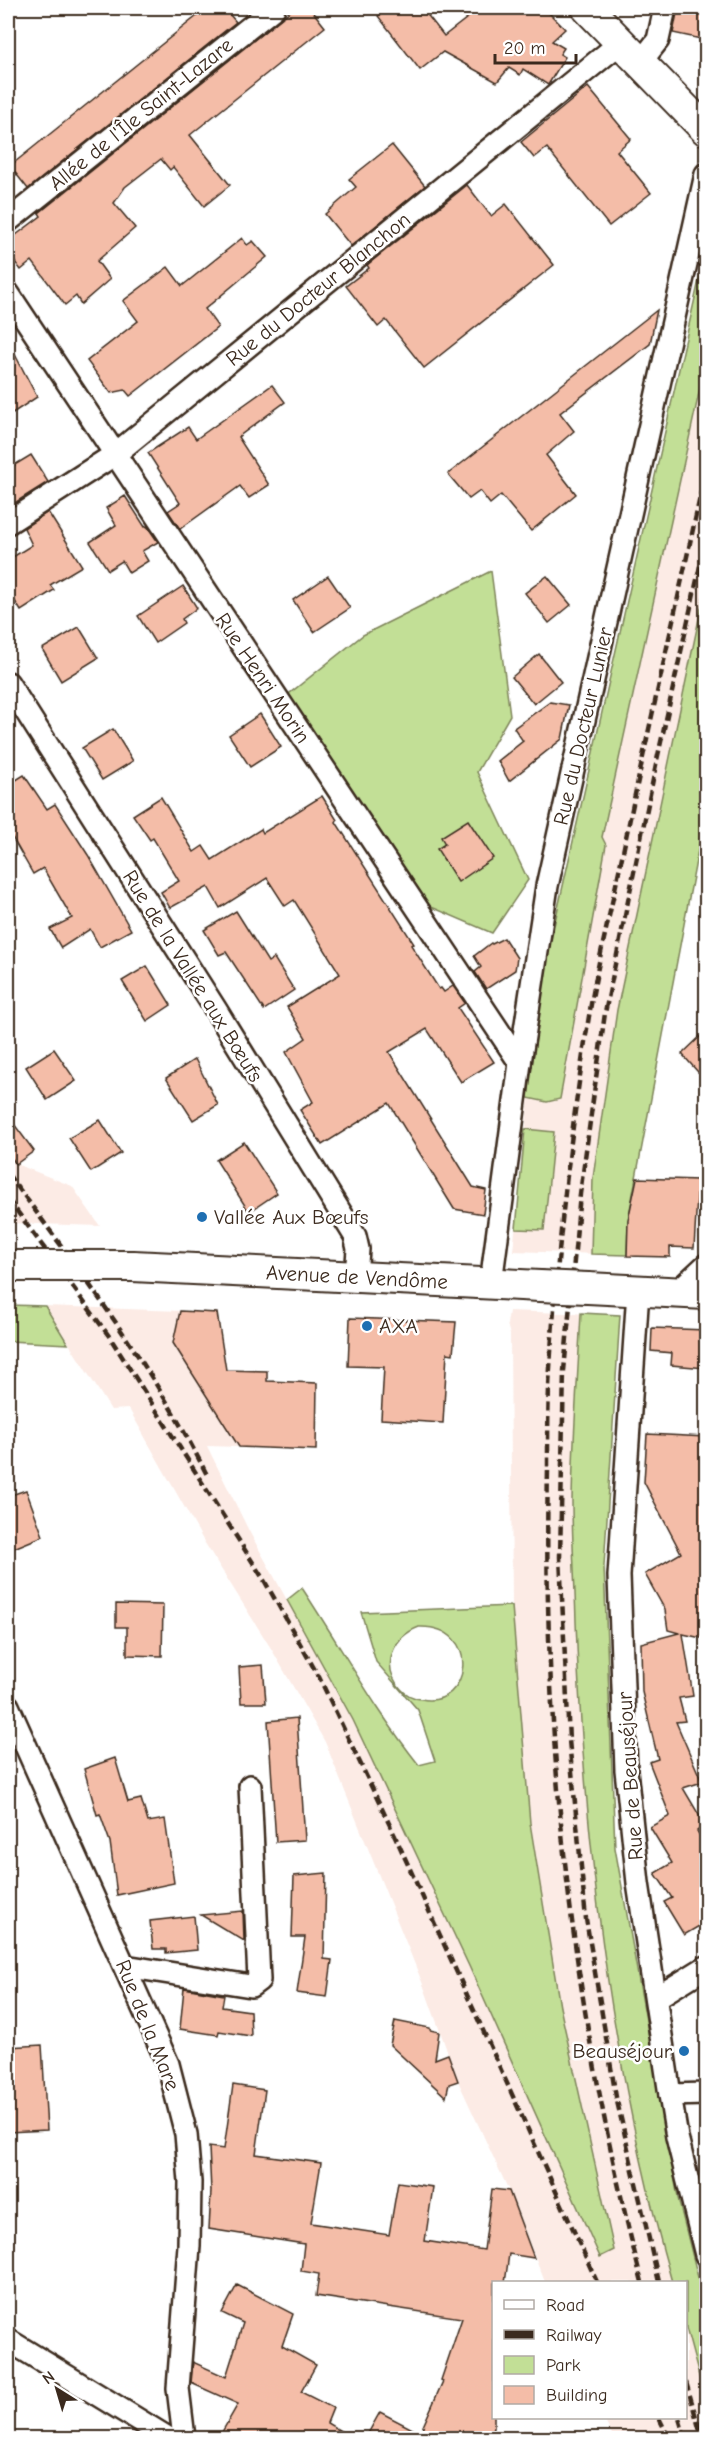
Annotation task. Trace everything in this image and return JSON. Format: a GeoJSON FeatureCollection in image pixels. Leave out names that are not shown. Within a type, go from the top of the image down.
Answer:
{"type":"FeatureCollection","features":[{"type":"Feature","properties":{"kind":"main road"},"geometry":{"type":"LineString","coordinates":[[587,8],[706,130]]}},
{"type":"Feature","properties":{"kind":"main road","name":"Avenue de Vendôme"},"geometry":{"type":"LineString","coordinates":[[8,1266],[133,1266],[706,1294]]}},
{"type":"Feature","properties":{"kind":"street","name":"Allée de l'Île Saint-Lazare"},"geometry":{"type":"LineString","coordinates":[[8,222],[274,8]]}},
{"type":"Feature","properties":{"kind":"street","name":"Rue du Docteur Blanchon"},"geometry":{"type":"LineString","coordinates":[[8,524],[114,455],[630,53],[658,40],[665,8]]}},
{"type":"Feature","properties":{"kind":"street","name":"Rue du Docteur Lunier"},"geometry":{"type":"LineString","coordinates":[[491,1283],[520,1063],[547,886],[706,174]]}},
{"type":"Feature","properties":{"kind":"street","name":"Rue Henri Morin"},"geometry":{"type":"LineString","coordinates":[[8,293],[520,1063]]}},
{"type":"Feature","properties":{"kind":"street","name":"Rue de la Vallée aux Bœufs"},"geometry":{"type":"LineString","coordinates":[[8,683],[222,1020],[355,1236],[358,1249],[356,1277]]}},
{"type":"Feature","properties":{"kind":"street"},"geometry":{"type":"LineString","coordinates":[[677,1292],[706,1265]]}},
{"type":"Feature","properties":{"kind":"street","name":"Rue de Beauséjour"},"geometry":{"type":"LineString","coordinates":[[638,1291],[619,1576],[626,1770],[638,1883],[670,2095],[677,2137],[706,2255]]}},
{"type":"Feature","properties":{"kind":"street","name":"Rue de la Mare"},"geometry":{"type":"LineString","coordinates":[[8,1706],[168,2064],[186,2134],[190,2182],[189,2246],[178,2388],[183,2439]]}},
{"type":"Feature","properties":{"kind":"street"},"geometry":{"type":"LineString","coordinates":[[125,1966],[251,1986],[258,1980],[250,1786]]}},
{"type":"Feature","properties":{"kind":"street"},"geometry":{"type":"LineString","coordinates":[[657,1998],[706,1967]]}},
{"type":"Feature","properties":{"kind":"street"},"geometry":{"type":"LineString","coordinates":[[670,2095],[706,2094]]}},
{"type":"Feature","properties":{"kind":"street"},"geometry":{"type":"LineString","coordinates":[[8,2340],[168,2439]]}},
{"type":"Feature","properties":{"kind":"shaded area"},"geometry":{"type":"Polygon","coordinates":[[[706,249],[706,808],[628,1220],[627,1255],[513,1251],[545,966],[706,249]]]}},
{"type":"Feature","properties":{"kind":"shaded area"},"geometry":{"type":"Polygon","coordinates":[[[8,1153],[16,1164],[72,1186],[100,1226],[8,1223],[8,1153]]]}},
{"type":"Feature","properties":{"kind":"shaded area"},"geometry":{"type":"Polygon","coordinates":[[[45,1306],[180,1311],[173,1343],[239,1447],[207,1446],[249,1531],[353,1720],[469,1966],[560,2007],[530,1823],[512,1606],[510,1335],[507,1324],[509,1311],[620,1315],[604,1566],[615,1848],[678,2198],[706,2309],[706,2438],[614,2438],[604,2419],[687,2419],[687,2281],[545,2281],[509,2191],[458,2081],[424,1987],[325,1742],[272,1650],[203,1540],[129,1409],[111,1410],[45,1306]]]}},
{"type":"Feature","properties":{"kind":"green space"},"geometry":{"type":"Polygon","coordinates":[[[706,249],[706,361],[602,837],[606,845],[560,1099],[547,1102],[528,1098],[545,966],[706,249]]]}},
{"type":"Feature","properties":{"kind":"green space"},"geometry":{"type":"Polygon","coordinates":[[[491,571],[510,715],[477,772],[528,880],[492,933],[422,903],[285,697],[363,635],[491,571]]]}},
{"type":"Feature","properties":{"kind":"green space"},"geometry":{"type":"Polygon","coordinates":[[[706,585],[706,808],[628,1220],[627,1255],[591,1254],[593,1178],[617,1010],[706,585]]]}},
{"type":"Feature","properties":{"kind":"green space"},"geometry":{"type":"Polygon","coordinates":[[[525,1129],[554,1132],[544,1230],[516,1229],[525,1129]]]}},
{"type":"Feature","properties":{"kind":"green space"},"geometry":{"type":"Polygon","coordinates":[[[8,1305],[45,1306],[68,1344],[8,1341],[8,1305]]]}},
{"type":"Feature","properties":{"kind":"green space"},"geometry":{"type":"Polygon","coordinates":[[[581,1313],[620,1315],[604,1566],[615,1848],[678,2198],[706,2309],[706,2402],[687,2332],[687,2281],[672,2281],[651,2202],[617,2039],[604,1955],[594,1872],[580,1705],[572,1530],[573,1453],[581,1313]]]}},
{"type":"Feature","properties":{"kind":"green space"},"geometry":{"type":"Polygon","coordinates":[[[302,1588],[373,1700],[419,1765],[435,1761],[418,1710],[376,1662],[361,1612],[512,1606],[530,1823],[560,2007],[614,2250],[600,2257],[469,1966],[353,1720],[287,1600],[302,1588]],[[419,1627],[402,1638],[392,1653],[391,1671],[403,1691],[410,1696],[421,1699],[438,1699],[451,1692],[459,1681],[463,1666],[461,1652],[453,1639],[440,1630],[419,1627]]]}},
{"type":"Feature","properties":{"kind":"building"},"geometry":{"type":"Polygon","coordinates":[[[207,8],[224,8],[236,22],[28,189],[10,166],[207,8]]]}},
{"type":"Feature","properties":{"kind":"building"},"geometry":{"type":"Polygon","coordinates":[[[294,8],[310,8],[325,27],[190,135],[230,185],[204,206],[173,167],[170,170],[161,159],[125,187],[114,203],[135,228],[97,261],[110,279],[81,304],[76,296],[65,305],[32,261],[21,270],[8,253],[8,241],[41,216],[39,213],[294,8]]]}},
{"type":"Feature","properties":{"kind":"building"},"geometry":{"type":"Polygon","coordinates":[[[389,8],[422,8],[444,36],[480,8],[544,8],[565,29],[552,41],[564,48],[560,54],[565,57],[548,85],[523,69],[520,75],[509,68],[497,82],[443,52],[420,70],[378,16],[389,8]]]}},
{"type":"Feature","properties":{"kind":"building"},"geometry":{"type":"Polygon","coordinates":[[[678,8],[706,8],[706,40],[673,33],[678,8]]]}},
{"type":"Feature","properties":{"kind":"building"},"geometry":{"type":"Polygon","coordinates":[[[588,87],[631,139],[617,151],[651,193],[609,226],[547,148],[534,158],[521,142],[588,87]]]}},
{"type":"Feature","properties":{"kind":"building"},"geometry":{"type":"Polygon","coordinates":[[[392,145],[425,186],[351,246],[325,214],[356,187],[349,179],[392,145]]]}},
{"type":"Feature","properties":{"kind":"building"},"geometry":{"type":"Polygon","coordinates":[[[467,185],[491,216],[506,204],[554,265],[424,368],[386,320],[378,327],[346,286],[369,268],[367,265],[467,185]]]}},
{"type":"Feature","properties":{"kind":"building"},"geometry":{"type":"Polygon","coordinates":[[[242,238],[247,245],[253,241],[267,257],[205,309],[218,327],[130,396],[125,390],[111,393],[87,361],[138,321],[123,301],[168,267],[182,286],[242,238]]]}},
{"type":"Feature","properties":{"kind":"building"},"geometry":{"type":"Polygon","coordinates":[[[657,310],[650,344],[560,413],[574,431],[546,455],[576,494],[531,531],[501,495],[490,504],[480,491],[469,499],[448,474],[657,310]]]}},
{"type":"Feature","properties":{"kind":"building"},"geometry":{"type":"Polygon","coordinates":[[[8,341],[37,397],[8,416],[8,341]]]}},
{"type":"Feature","properties":{"kind":"building"},"geometry":{"type":"Polygon","coordinates":[[[272,385],[285,402],[238,437],[269,485],[249,498],[240,486],[180,529],[168,511],[180,503],[148,453],[188,427],[196,439],[272,385]]]}},
{"type":"Feature","properties":{"kind":"building"},"geometry":{"type":"Polygon","coordinates":[[[31,455],[48,482],[13,504],[8,492],[8,469],[31,455]]]}},
{"type":"Feature","properties":{"kind":"building"},"geometry":{"type":"Polygon","coordinates":[[[125,496],[145,527],[147,526],[158,542],[142,551],[148,561],[129,573],[122,561],[108,570],[90,542],[116,525],[106,508],[125,496]]]}},
{"type":"Feature","properties":{"kind":"building"},"geometry":{"type":"Polygon","coordinates":[[[48,512],[82,566],[50,585],[54,590],[21,611],[8,590],[8,560],[32,545],[24,528],[48,512]]]}},
{"type":"Feature","properties":{"kind":"building"},"geometry":{"type":"Polygon","coordinates":[[[328,576],[350,608],[314,632],[293,600],[328,576]]]}},
{"type":"Feature","properties":{"kind":"building"},"geometry":{"type":"Polygon","coordinates":[[[547,576],[571,605],[549,623],[525,593],[547,576]]]}},
{"type":"Feature","properties":{"kind":"building"},"geometry":{"type":"Polygon","coordinates":[[[183,586],[197,608],[182,619],[184,623],[155,643],[138,616],[183,586]]]}},
{"type":"Feature","properties":{"kind":"building"},"geometry":{"type":"Polygon","coordinates":[[[79,627],[98,658],[61,681],[42,649],[79,627]]]}},
{"type":"Feature","properties":{"kind":"building"},"geometry":{"type":"Polygon","coordinates":[[[539,654],[561,682],[534,704],[512,677],[539,654]]]}},
{"type":"Feature","properties":{"kind":"building"},"geometry":{"type":"Polygon","coordinates":[[[550,702],[569,705],[562,739],[509,781],[498,761],[523,741],[514,728],[550,702]]]}},
{"type":"Feature","properties":{"kind":"building"},"geometry":{"type":"Polygon","coordinates":[[[260,714],[281,747],[250,767],[229,735],[260,714]]]}},
{"type":"Feature","properties":{"kind":"building"},"geometry":{"type":"Polygon","coordinates":[[[113,729],[133,761],[102,780],[82,748],[113,729]]]}},
{"type":"Feature","properties":{"kind":"building"},"geometry":{"type":"Polygon","coordinates":[[[24,775],[47,809],[55,804],[88,855],[131,930],[100,947],[90,929],[61,948],[50,929],[72,918],[43,868],[33,874],[8,830],[8,785],[24,775]]]}},
{"type":"Feature","properties":{"kind":"building"},"geometry":{"type":"Polygon","coordinates":[[[322,796],[337,820],[336,822],[414,944],[411,945],[439,989],[441,988],[444,992],[453,986],[465,1003],[458,1008],[494,1062],[461,1082],[427,1029],[389,1052],[473,1187],[486,1190],[483,1214],[454,1209],[389,1103],[322,1145],[300,1110],[313,1102],[286,1052],[306,1038],[287,1007],[340,974],[294,900],[285,906],[267,878],[220,908],[208,887],[170,908],[161,892],[179,881],[153,838],[150,840],[133,815],[161,797],[194,852],[203,846],[212,860],[261,829],[263,833],[322,796]]]}},
{"type":"Feature","properties":{"kind":"building"},"geometry":{"type":"Polygon","coordinates":[[[468,820],[493,858],[458,882],[437,849],[445,844],[441,837],[468,820]]]}},
{"type":"Feature","properties":{"kind":"building"},"geometry":{"type":"Polygon","coordinates":[[[236,911],[268,962],[274,958],[294,990],[264,1010],[226,952],[219,955],[204,930],[236,911]]]}},
{"type":"Feature","properties":{"kind":"building"},"geometry":{"type":"Polygon","coordinates":[[[504,938],[517,958],[515,970],[486,989],[475,972],[481,967],[474,956],[491,943],[504,938]]]}},
{"type":"Feature","properties":{"kind":"building"},"geometry":{"type":"Polygon","coordinates":[[[147,966],[171,1005],[147,1021],[122,981],[147,966]]]}},
{"type":"Feature","properties":{"kind":"building"},"geometry":{"type":"Polygon","coordinates":[[[706,1031],[706,1081],[682,1054],[706,1031]]]}},
{"type":"Feature","properties":{"kind":"building"},"geometry":{"type":"Polygon","coordinates":[[[54,1049],[76,1081],[47,1100],[26,1067],[54,1049]]]}},
{"type":"Feature","properties":{"kind":"building"},"geometry":{"type":"Polygon","coordinates":[[[195,1059],[218,1105],[193,1120],[166,1078],[195,1059]]]}},
{"type":"Feature","properties":{"kind":"building"},"geometry":{"type":"Polygon","coordinates":[[[8,1116],[34,1151],[16,1164],[8,1153],[8,1116]]]}},
{"type":"Feature","properties":{"kind":"building"},"geometry":{"type":"Polygon","coordinates":[[[100,1120],[121,1153],[91,1172],[69,1138],[100,1120]]]}},
{"type":"Feature","properties":{"kind":"building"},"geometry":{"type":"Polygon","coordinates":[[[244,1142],[277,1193],[249,1212],[216,1160],[244,1142]]]}},
{"type":"Feature","properties":{"kind":"building"},"geometry":{"type":"Polygon","coordinates":[[[637,1178],[698,1180],[694,1248],[670,1247],[670,1257],[627,1256],[628,1220],[637,1178]]]}},
{"type":"Feature","properties":{"kind":"building"},"geometry":{"type":"Polygon","coordinates":[[[180,1311],[217,1313],[226,1370],[267,1371],[267,1381],[317,1383],[316,1450],[239,1447],[173,1343],[180,1311]]]}},
{"type":"Feature","properties":{"kind":"building"},"geometry":{"type":"Polygon","coordinates":[[[350,1318],[456,1322],[453,1354],[447,1353],[443,1423],[381,1419],[384,1367],[348,1366],[350,1318]]]}},
{"type":"Feature","properties":{"kind":"building"},"geometry":{"type":"Polygon","coordinates":[[[652,1328],[706,1330],[706,1368],[671,1365],[672,1353],[651,1351],[652,1328]]]}},
{"type":"Feature","properties":{"kind":"building"},"geometry":{"type":"Polygon","coordinates":[[[647,1434],[706,1437],[706,1639],[683,1634],[693,1696],[679,1698],[685,1721],[676,1722],[702,1782],[683,1788],[705,1825],[697,1831],[706,1846],[706,1922],[684,1935],[664,1902],[672,1898],[655,1873],[672,1863],[650,1827],[670,1816],[649,1762],[658,1759],[642,1692],[641,1643],[679,1633],[668,1630],[665,1610],[645,1574],[681,1553],[644,1482],[647,1434]]]}},
{"type":"Feature","properties":{"kind":"building"},"geometry":{"type":"Polygon","coordinates":[[[26,1490],[43,1536],[14,1548],[8,1530],[8,1496],[26,1490]]]}},
{"type":"Feature","properties":{"kind":"building"},"geometry":{"type":"Polygon","coordinates":[[[116,1604],[163,1605],[162,1656],[127,1655],[127,1627],[116,1627],[116,1604]]]}},
{"type":"Feature","properties":{"kind":"building"},"geometry":{"type":"Polygon","coordinates":[[[263,1665],[266,1703],[241,1703],[239,1667],[263,1665]]]}},
{"type":"Feature","properties":{"kind":"building"},"geometry":{"type":"Polygon","coordinates":[[[297,1718],[305,1840],[276,1842],[268,1721],[297,1718]]]}},
{"type":"Feature","properties":{"kind":"building"},"geometry":{"type":"Polygon","coordinates":[[[115,1758],[128,1802],[141,1799],[148,1822],[165,1819],[174,1883],[117,1895],[110,1842],[100,1814],[97,1815],[84,1769],[115,1758]]]}},
{"type":"Feature","properties":{"kind":"building"},"geometry":{"type":"Polygon","coordinates":[[[326,1873],[324,1959],[332,1960],[327,1997],[297,1993],[305,1937],[292,1937],[294,1876],[326,1873]]]}},
{"type":"Feature","properties":{"kind":"building"},"geometry":{"type":"Polygon","coordinates":[[[243,1911],[244,1941],[201,1915],[243,1911]]]}},
{"type":"Feature","properties":{"kind":"building"},"geometry":{"type":"Polygon","coordinates":[[[194,1916],[197,1950],[166,1953],[166,1949],[153,1949],[150,1921],[194,1916]]]}},
{"type":"Feature","properties":{"kind":"building"},"geometry":{"type":"Polygon","coordinates":[[[184,1988],[224,1995],[222,2007],[250,2011],[251,2036],[219,2031],[218,2035],[180,2029],[184,1988]]]}},
{"type":"Feature","properties":{"kind":"building"},"geometry":{"type":"Polygon","coordinates":[[[395,2021],[439,2032],[435,2059],[448,2054],[458,2081],[449,2084],[446,2097],[390,2045],[395,2021]]]}},
{"type":"Feature","properties":{"kind":"building"},"geometry":{"type":"Polygon","coordinates":[[[42,2045],[47,2130],[8,2132],[8,2047],[42,2045]]]}},
{"type":"Feature","properties":{"kind":"building"},"geometry":{"type":"Polygon","coordinates":[[[233,2085],[265,2090],[256,2154],[321,2163],[311,2223],[389,2235],[398,2182],[433,2187],[425,2241],[484,2250],[492,2189],[509,2191],[534,2258],[509,2254],[505,2281],[492,2281],[492,2419],[494,2419],[494,2428],[490,2439],[365,2439],[380,2412],[420,2433],[443,2381],[441,2380],[462,2318],[316,2296],[319,2274],[301,2271],[304,2244],[209,2229],[211,2191],[209,2147],[224,2149],[233,2085]]]}},
{"type":"Feature","properties":{"kind":"building"},"geometry":{"type":"Polygon","coordinates":[[[237,2285],[293,2314],[282,2346],[316,2365],[301,2392],[333,2408],[327,2423],[354,2439],[218,2439],[238,2404],[191,2383],[193,2362],[226,2377],[243,2323],[222,2313],[237,2285]]]}},
{"type":"Feature","properties":{"kind":"railway"},"geometry":{"type":"LineString","coordinates":[[642,2281],[597,2082],[580,1981],[567,1879],[550,1674],[547,1571],[549,1393],[566,1188],[590,1010],[706,469]]}},
{"type":"Feature","properties":{"kind":"railway"},"geometry":{"type":"LineString","coordinates":[[659,2281],[616,2097],[586,1919],[569,1740],[560,1557],[564,1371],[580,1194],[605,1013],[657,760],[706,539]]}},
{"type":"Feature","properties":{"kind":"railway"},"geometry":{"type":"LineString","coordinates":[[8,1174],[115,1321],[164,1397],[208,1477]]}},
{"type":"Feature","properties":{"kind":"railway"},"geometry":{"type":"LineString","coordinates":[[8,1199],[109,1336],[264,1580],[319,1677],[395,1836],[597,2281]]}},
{"type":"Feature","properties":{"kind":"railway"},"geometry":{"type":"LineString","coordinates":[[687,2386],[702,2438]]}},
{"type":"Feature","properties":{"kind":"railway"},"geometry":{"type":"LineString","coordinates":[[660,2419],[669,2438]]}},
{"type":"Feature","properties":{"kind":"railway"},"geometry":{"type":"LineString","coordinates":[[679,2419],[685,2438]]}},
{"type":"Feature","properties":{"kind":"place","name":"Vallée Aux Bœufs"},"geometry":{"type":"Point","coordinates":[202,1217]}},
{"type":"Feature","properties":{"kind":"place","name":"AXA"},"geometry":{"type":"Point","coordinates":[367,1326]}},
{"type":"Feature","properties":{"kind":"place","name":"Beauséjour"},"geometry":{"type":"Point","coordinates":[684,2051]}}]}
